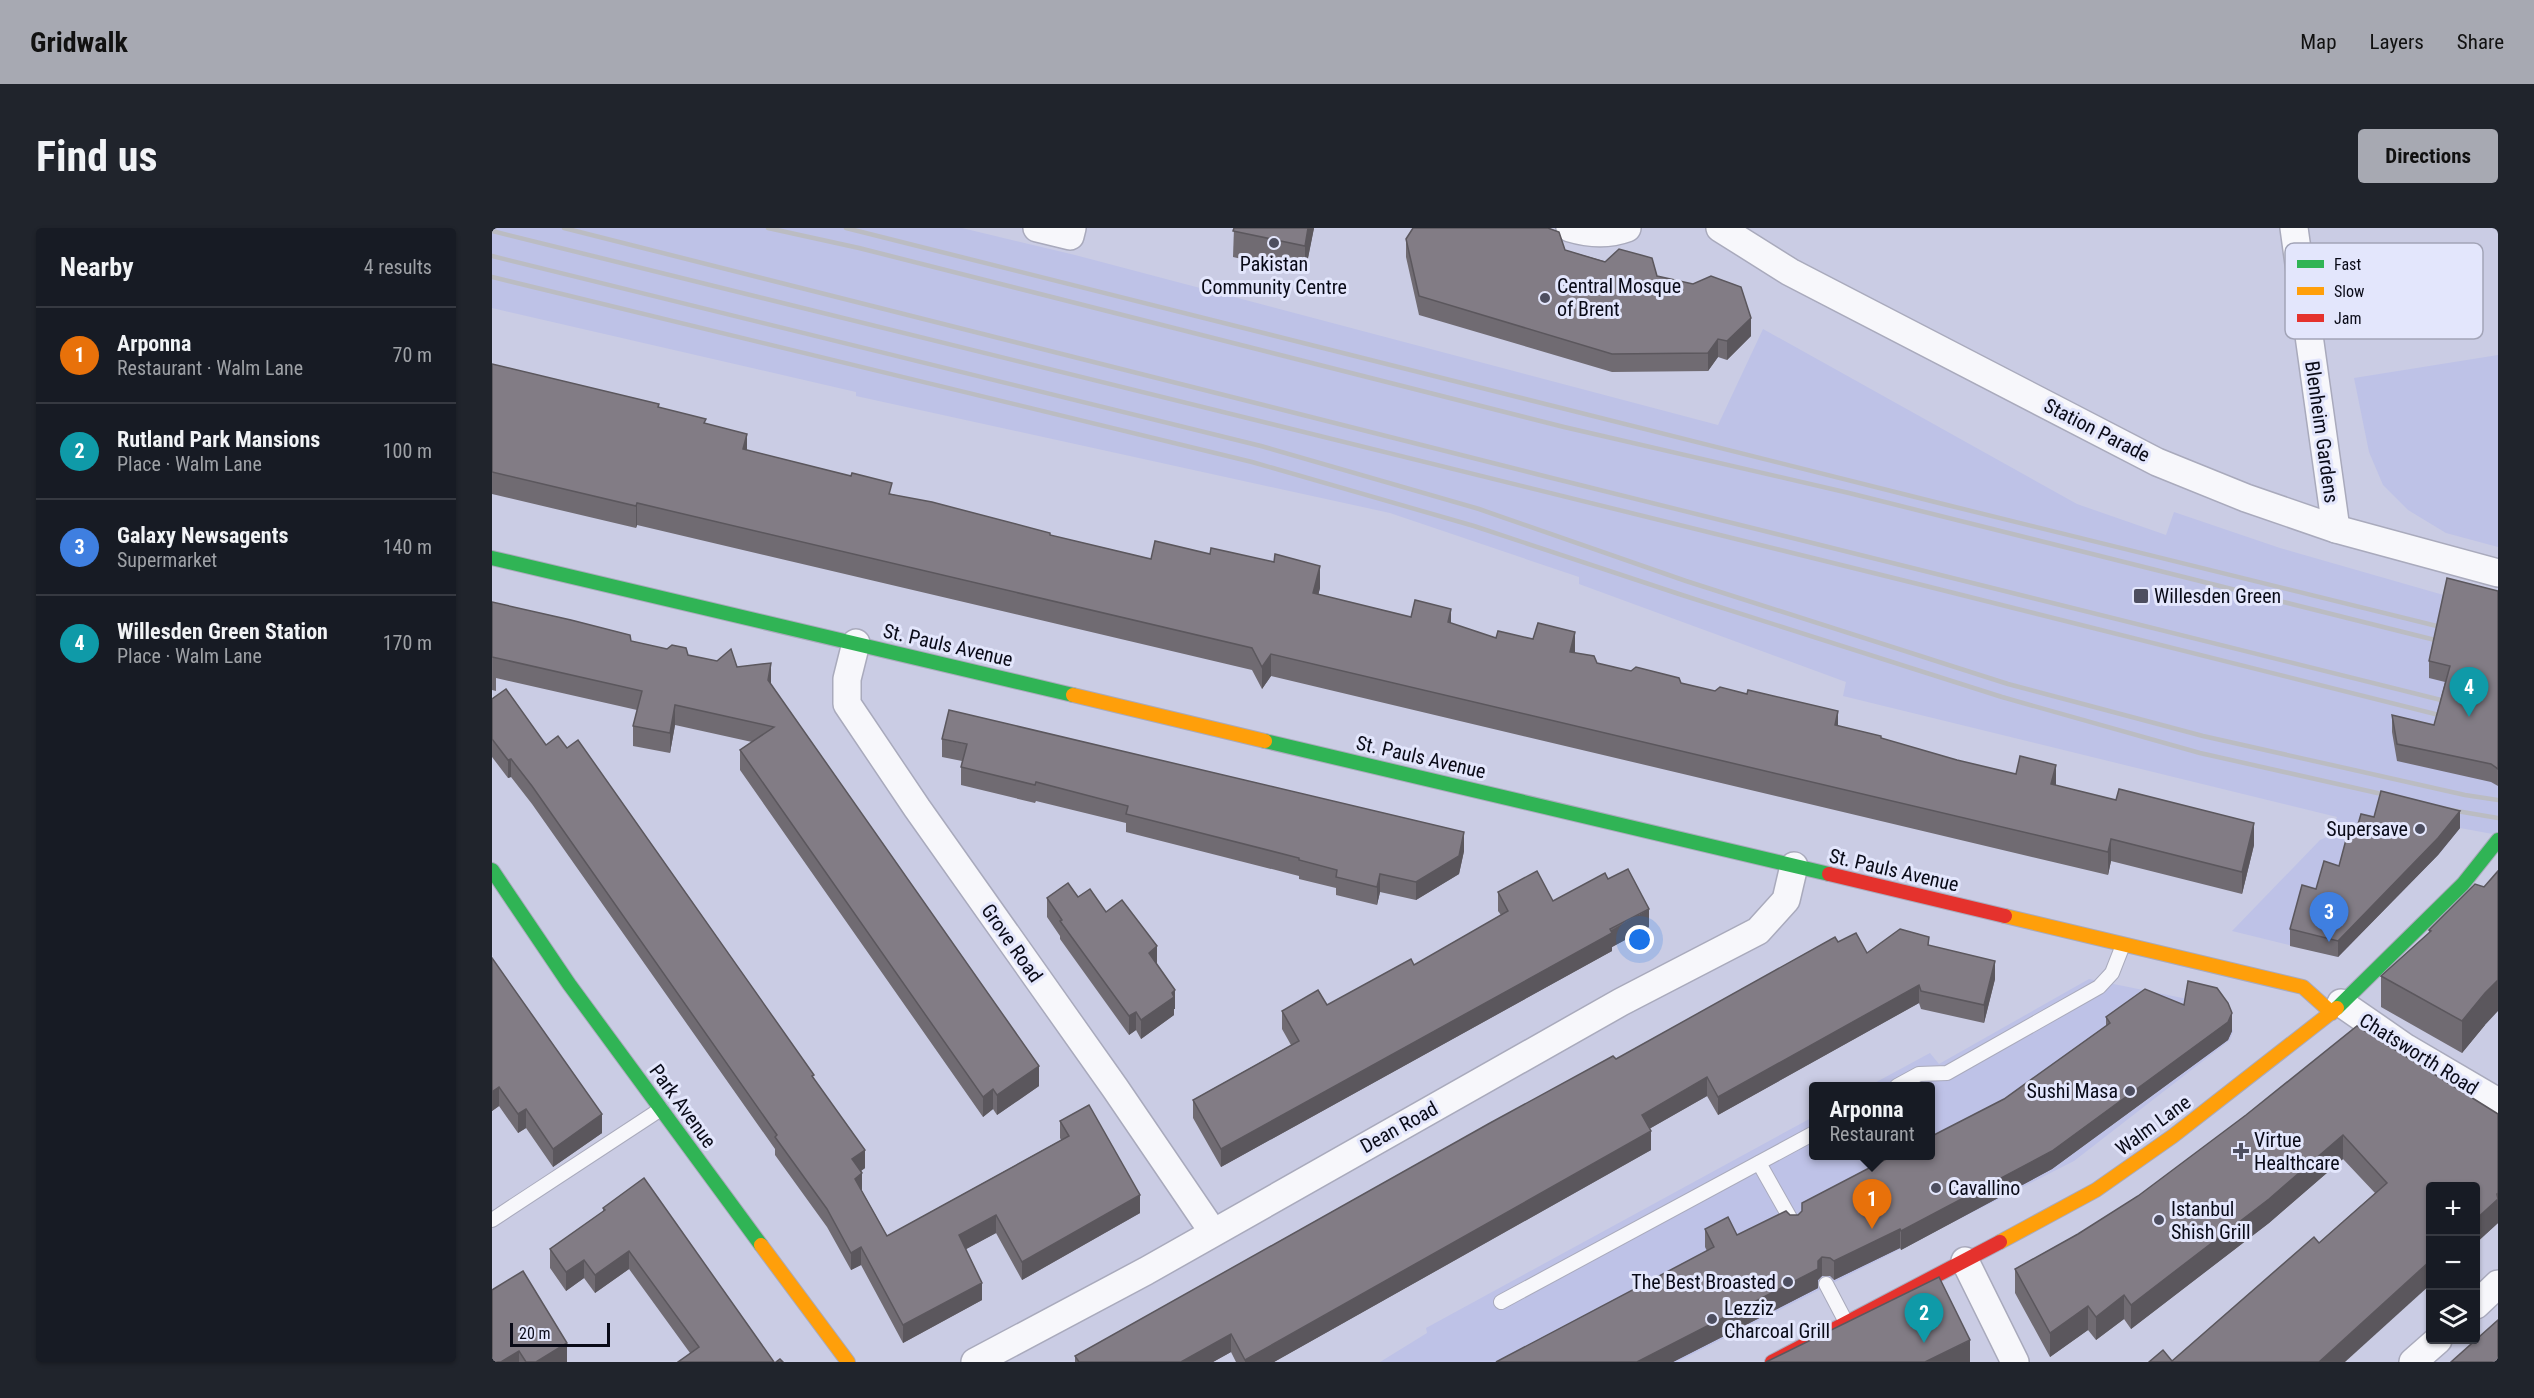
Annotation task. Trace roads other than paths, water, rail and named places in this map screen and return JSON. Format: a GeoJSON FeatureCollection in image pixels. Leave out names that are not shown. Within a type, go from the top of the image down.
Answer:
{"type":"FeatureCollection","features":[{"type":"Feature","properties":{"kind":"street"},"geometry":{"type":"LineString","coordinates":[[1037,228],[1070,236],[1072,228]]}},
{"type":"Feature","properties":{"kind":"street"},"geometry":{"type":"LineString","coordinates":[[1570,228],[1587,233],[1616,232],[1627,228]]}},
{"type":"Feature","properties":{"kind":"street","name":"Station Parade"},"geometry":{"type":"LineString","coordinates":[[1720,228],[1790,272],[2157,462],[2246,498],[2336,529],[2498,573]]}},
{"type":"Feature","properties":{"kind":"street","name":"Blenheim Gardens"},"geometry":{"type":"LineString","coordinates":[[2294,228],[2296,243]]}},
{"type":"Feature","properties":{"kind":"street","name":"Blenheim Gardens"},"geometry":{"type":"LineString","coordinates":[[2309,339],[2336,529]]}},
{"type":"Feature","properties":{"kind":"street","name":"St. Pauls Avenue"},"geometry":{"type":"LineString","coordinates":[[492,558],[2303,987],[2337,1008]]}},
{"type":"Feature","properties":{"kind":"street","name":"Grove Road"},"geometry":{"type":"LineString","coordinates":[[856,643],[847,679],[847,704],[1213,1232]]}},
{"type":"Feature","properties":{"kind":"street","name":"Walm Lane"},"geometry":{"type":"LineString","coordinates":[[1772,1362],[1965,1261],[2105,1183],[2173,1136],[2337,1008],[2463,884],[2498,840]]}},
{"type":"Feature","properties":{"kind":"street","name":"Dean Road"},"geometry":{"type":"LineString","coordinates":[[975,1362],[1146,1271],[1622,1002],[1758,931],[1786,900],[1794,866]]}},
{"type":"Feature","properties":{"kind":"street","name":"Park Avenue"},"geometry":{"type":"LineString","coordinates":[[492,870],[569,984],[848,1362]]}},
{"type":"Feature","properties":{"kind":"street","name":"Chatsworth Road"},"geometry":{"type":"LineString","coordinates":[[2337,1008],[2498,1102]]}},
{"type":"Feature","properties":{"kind":"street"},"geometry":{"type":"LineString","coordinates":[[1965,1261],[2015,1362]]}},
{"type":"Feature","properties":{"kind":"street"},"geometry":{"type":"LineString","coordinates":[[2480,1300],[2498,1284]]}},
{"type":"Feature","properties":{"kind":"street"},"geometry":{"type":"LineString","coordinates":[[2413,1362],[2433,1344]]}},
{"type":"Feature","properties":{"kind":"lane"},"geometry":{"type":"LineString","coordinates":[[1904,1082],[1919,1074],[1947,1073],[2099,987],[2112,973],[2123,945]]}},
{"type":"Feature","properties":{"kind":"lane"},"geometry":{"type":"LineString","coordinates":[[492,1220],[661,1109]]}},
{"type":"Feature","properties":{"kind":"lane"},"geometry":{"type":"LineString","coordinates":[[1501,1302],[1809,1136]]}},
{"type":"Feature","properties":{"kind":"lane"},"geometry":{"type":"LineString","coordinates":[[1759,1162],[1794,1225]]}},
{"type":"Feature","properties":{"kind":"lane"},"geometry":{"type":"LineString","coordinates":[[1826,1284],[1847,1324]]}},
{"type":"Feature","properties":{"kind":"railway"},"geometry":{"type":"LineString","coordinates":[[564,228],[2457,704]]}},
{"type":"Feature","properties":{"kind":"railway"},"geometry":{"type":"LineString","coordinates":[[768,228],[859,248],[1564,427],[1849,493],[2451,644]]}},
{"type":"Feature","properties":{"kind":"railway"},"geometry":{"type":"LineString","coordinates":[[846,228],[2453,630]]}},
{"type":"Feature","properties":{"kind":"railway"},"geometry":{"type":"LineString","coordinates":[[492,231],[2451,718]]}},
{"type":"Feature","properties":{"kind":"railway"},"geometry":{"type":"LineString","coordinates":[[492,256],[1261,446],[1479,509],[1686,581],[2008,684],[2203,736],[2465,795],[2498,800]]}},
{"type":"Feature","properties":{"kind":"railway"},"geometry":{"type":"LineString","coordinates":[[492,277],[1252,462],[1474,526],[2002,697],[2200,753],[2395,797]]}},
{"type":"Feature","properties":{"kind":"railway"},"geometry":{"type":"LineString","coordinates":[[2445,809],[2498,818]]}},
{"type":"Feature","properties":{"kind":"place","name":"Pakistan Community Centre"},"geometry":{"type":"Point","coordinates":[1274,243]}},
{"type":"Feature","properties":{"kind":"place","name":"Central Mosque of Brent"},"geometry":{"type":"Point","coordinates":[1545,298]}},
{"type":"Feature","properties":{"kind":"place","name":"Willesden Green"},"geometry":{"type":"Point","coordinates":[2141,596]}},
{"type":"Feature","properties":{"kind":"place","name":"Willesden Green Station"},"geometry":{"type":"Point","coordinates":[2469,717]}},
{"type":"Feature","properties":{"kind":"place","name":"Supersave"},"geometry":{"type":"Point","coordinates":[2420,829]}},
{"type":"Feature","properties":{"kind":"place","name":"Galaxy Newsagents"},"geometry":{"type":"Point","coordinates":[2329,942]}},
{"type":"Feature","properties":{"kind":"place","name":"Sushi Masa"},"geometry":{"type":"Point","coordinates":[2130,1091]}},
{"type":"Feature","properties":{"kind":"place","name":"Virtue Healthcare"},"geometry":{"type":"Point","coordinates":[2241,1151]}},
{"type":"Feature","properties":{"kind":"place","name":"Cavallino"},"geometry":{"type":"Point","coordinates":[1936,1188]}},
{"type":"Feature","properties":{"kind":"place","name":"Istanbul Shish Grill"},"geometry":{"type":"Point","coordinates":[2159,1220]}},
{"type":"Feature","properties":{"kind":"place","name":"Arponna"},"geometry":{"type":"Point","coordinates":[1872,1229]}},
{"type":"Feature","properties":{"kind":"place","name":"The Best Broasted"},"geometry":{"type":"Point","coordinates":[1788,1282]}},
{"type":"Feature","properties":{"kind":"place","name":"Lezziz Charcoal Grill"},"geometry":{"type":"Point","coordinates":[1712,1319]}},
{"type":"Feature","properties":{"kind":"place","name":"Rutland Park Mansions"},"geometry":{"type":"Point","coordinates":[1924,1343]}}]}
